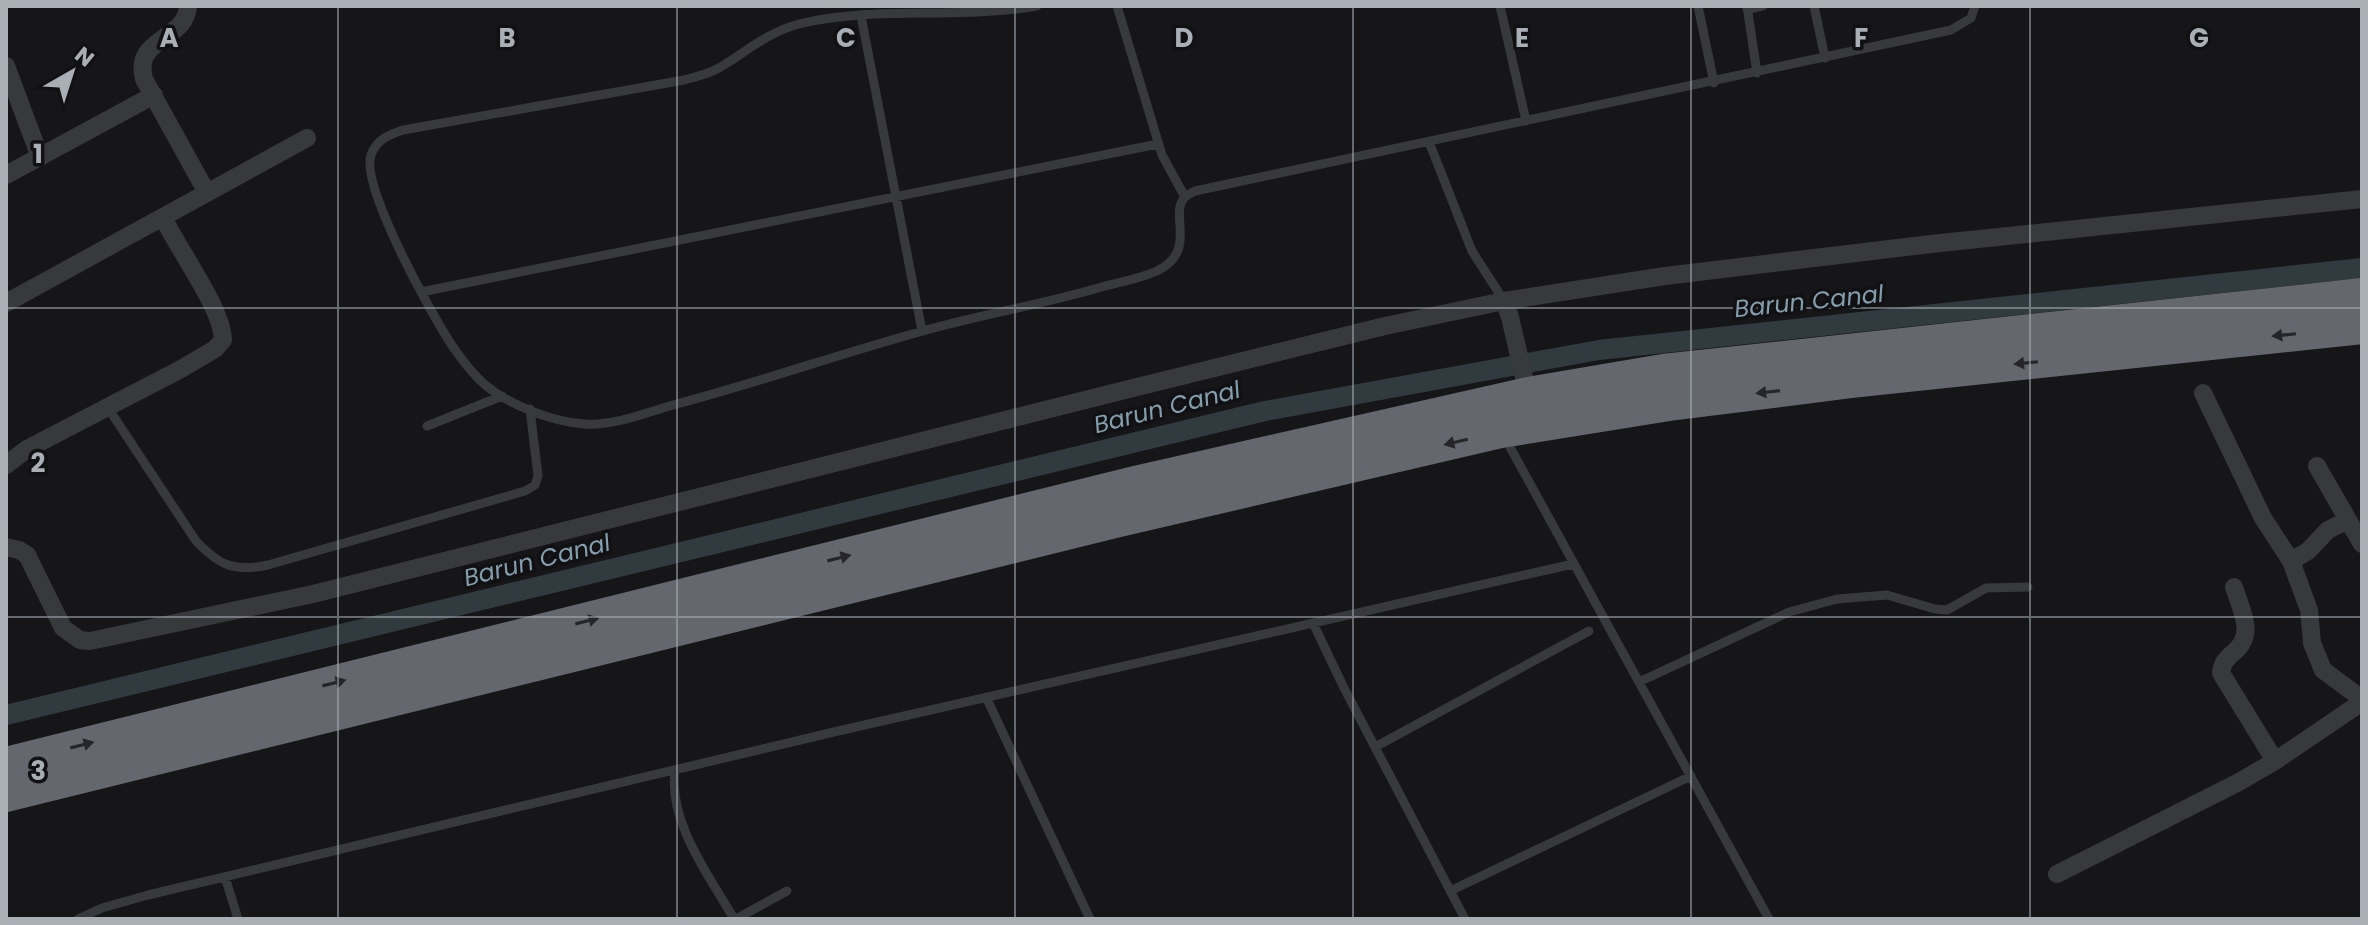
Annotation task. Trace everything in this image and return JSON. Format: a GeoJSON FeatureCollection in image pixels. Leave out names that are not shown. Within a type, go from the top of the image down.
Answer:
{"type":"FeatureCollection","features":[{"type":"Feature","properties":{"kind":"highway"},"geometry":{"type":"LineString","coordinates":[[6,764],[1525,385],[2362,295]]}},
{"type":"Feature","properties":{"kind":"highway"},"geometry":{"type":"LineString","coordinates":[[6,795],[1115,521],[1501,431],[1669,404],[1852,381],[2362,327]]}},
{"type":"Feature","properties":{"kind":"street"},"geometry":{"type":"LineString","coordinates":[[188,6],[184,21],[144,55],[141,66],[144,79],[207,193]]}},
{"type":"Feature","properties":{"kind":"street"},"geometry":{"type":"LineString","coordinates":[[6,66],[40,157]]}},
{"type":"Feature","properties":{"kind":"street"},"geometry":{"type":"LineString","coordinates":[[6,175],[154,95]]}},
{"type":"Feature","properties":{"kind":"street"},"geometry":{"type":"LineString","coordinates":[[6,303],[307,138]]}},
{"type":"Feature","properties":{"kind":"street"},"geometry":{"type":"LineString","coordinates":[[7,542],[27,555],[63,628],[80,640],[99,639],[313,594],[1385,326],[1507,309],[1665,276],[1931,244],[2362,199]]}},
{"type":"Feature","properties":{"kind":"street"},"geometry":{"type":"LineString","coordinates":[[6,465],[27,449],[181,369],[215,349],[223,340],[214,311],[163,217]]}},
{"type":"Feature","properties":{"kind":"street"},"geometry":{"type":"LineString","coordinates":[[1507,309],[1525,385]]}},
{"type":"Feature","properties":{"kind":"street"},"geometry":{"type":"LineString","coordinates":[[2057,874],[2275,761],[2362,700],[2323,670],[2312,643],[2309,610],[2291,561],[2258,508],[2203,393]]}},
{"type":"Feature","properties":{"kind":"street"},"geometry":{"type":"LineString","coordinates":[[2317,466],[2362,544]]}},
{"type":"Feature","properties":{"kind":"street"},"geometry":{"type":"LineString","coordinates":[[2291,561],[2308,551],[2328,530],[2348,520]]}},
{"type":"Feature","properties":{"kind":"street"},"geometry":{"type":"LineString","coordinates":[[2234,587],[2247,634],[2242,644],[2227,657],[2221,673],[2226,686],[2275,761]]}},
{"type":"Feature","properties":{"kind":"lane"},"geometry":{"type":"LineString","coordinates":[[1037,6],[861,16],[827,19],[786,28],[746,48],[718,68],[684,80],[425,125],[384,136],[371,156],[370,170],[388,225],[421,292],[454,348],[486,385],[530,409],[586,424],[616,421],[922,331],[1078,294],[1156,271],[1169,263],[1178,252],[1180,207],[1185,197],[1195,191],[1714,83],[1951,30],[1971,18],[1975,6]]}},
{"type":"Feature","properties":{"kind":"lane"},"geometry":{"type":"LineString","coordinates":[[1117,6],[1158,144],[1185,197]]}},
{"type":"Feature","properties":{"kind":"lane"},"geometry":{"type":"LineString","coordinates":[[1500,6],[1526,121]]}},
{"type":"Feature","properties":{"kind":"lane"},"geometry":{"type":"LineString","coordinates":[[1698,6],[1714,83]]}},
{"type":"Feature","properties":{"kind":"lane"},"geometry":{"type":"LineString","coordinates":[[1757,73],[1747,8],[1763,6]]}},
{"type":"Feature","properties":{"kind":"lane"},"geometry":{"type":"LineString","coordinates":[[1814,6],[1825,58]]}},
{"type":"Feature","properties":{"kind":"lane"},"geometry":{"type":"LineString","coordinates":[[861,16],[922,331]]}},
{"type":"Feature","properties":{"kind":"lane"},"geometry":{"type":"LineString","coordinates":[[1429,142],[1472,251],[1507,309]]}},
{"type":"Feature","properties":{"kind":"lane"},"geometry":{"type":"LineString","coordinates":[[421,292],[1158,144]]}},
{"type":"Feature","properties":{"kind":"lane"},"geometry":{"type":"LineString","coordinates":[[427,426],[502,396]]}},
{"type":"Feature","properties":{"kind":"lane"},"geometry":{"type":"LineString","coordinates":[[108,408],[196,541],[208,553],[234,568],[268,565],[525,491],[535,485],[538,476],[530,409]]}},
{"type":"Feature","properties":{"kind":"lane"},"geometry":{"type":"LineString","coordinates":[[1501,431],[1769,919]]}},
{"type":"Feature","properties":{"kind":"lane"},"geometry":{"type":"LineString","coordinates":[[78,919],[121,902],[675,770],[1573,564]]}},
{"type":"Feature","properties":{"kind":"lane"},"geometry":{"type":"LineString","coordinates":[[1639,682],[1775,618],[1812,605],[1837,599],[1887,595],[1947,610],[1986,588],[2028,587]]}},
{"type":"Feature","properties":{"kind":"lane"},"geometry":{"type":"LineString","coordinates":[[1313,623],[1465,919]]}},
{"type":"Feature","properties":{"kind":"lane"},"geometry":{"type":"LineString","coordinates":[[1375,747],[1589,631]]}},
{"type":"Feature","properties":{"kind":"lane"},"geometry":{"type":"LineString","coordinates":[[986,697],[1090,919]]}},
{"type":"Feature","properties":{"kind":"lane"},"geometry":{"type":"LineString","coordinates":[[675,770],[672,789],[685,828],[735,919],[787,891]]}},
{"type":"Feature","properties":{"kind":"lane"},"geometry":{"type":"LineString","coordinates":[[1450,891],[1691,776]]}},
{"type":"Feature","properties":{"kind":"lane"},"geometry":{"type":"LineString","coordinates":[[225,877],[238,919]]}},
{"type":"Feature","properties":{"kind":"waterway","name":"Barun Canal"},"geometry":{"type":"LineString","coordinates":[[6,715],[1265,411],[1599,350],[2362,268]]}}]}
